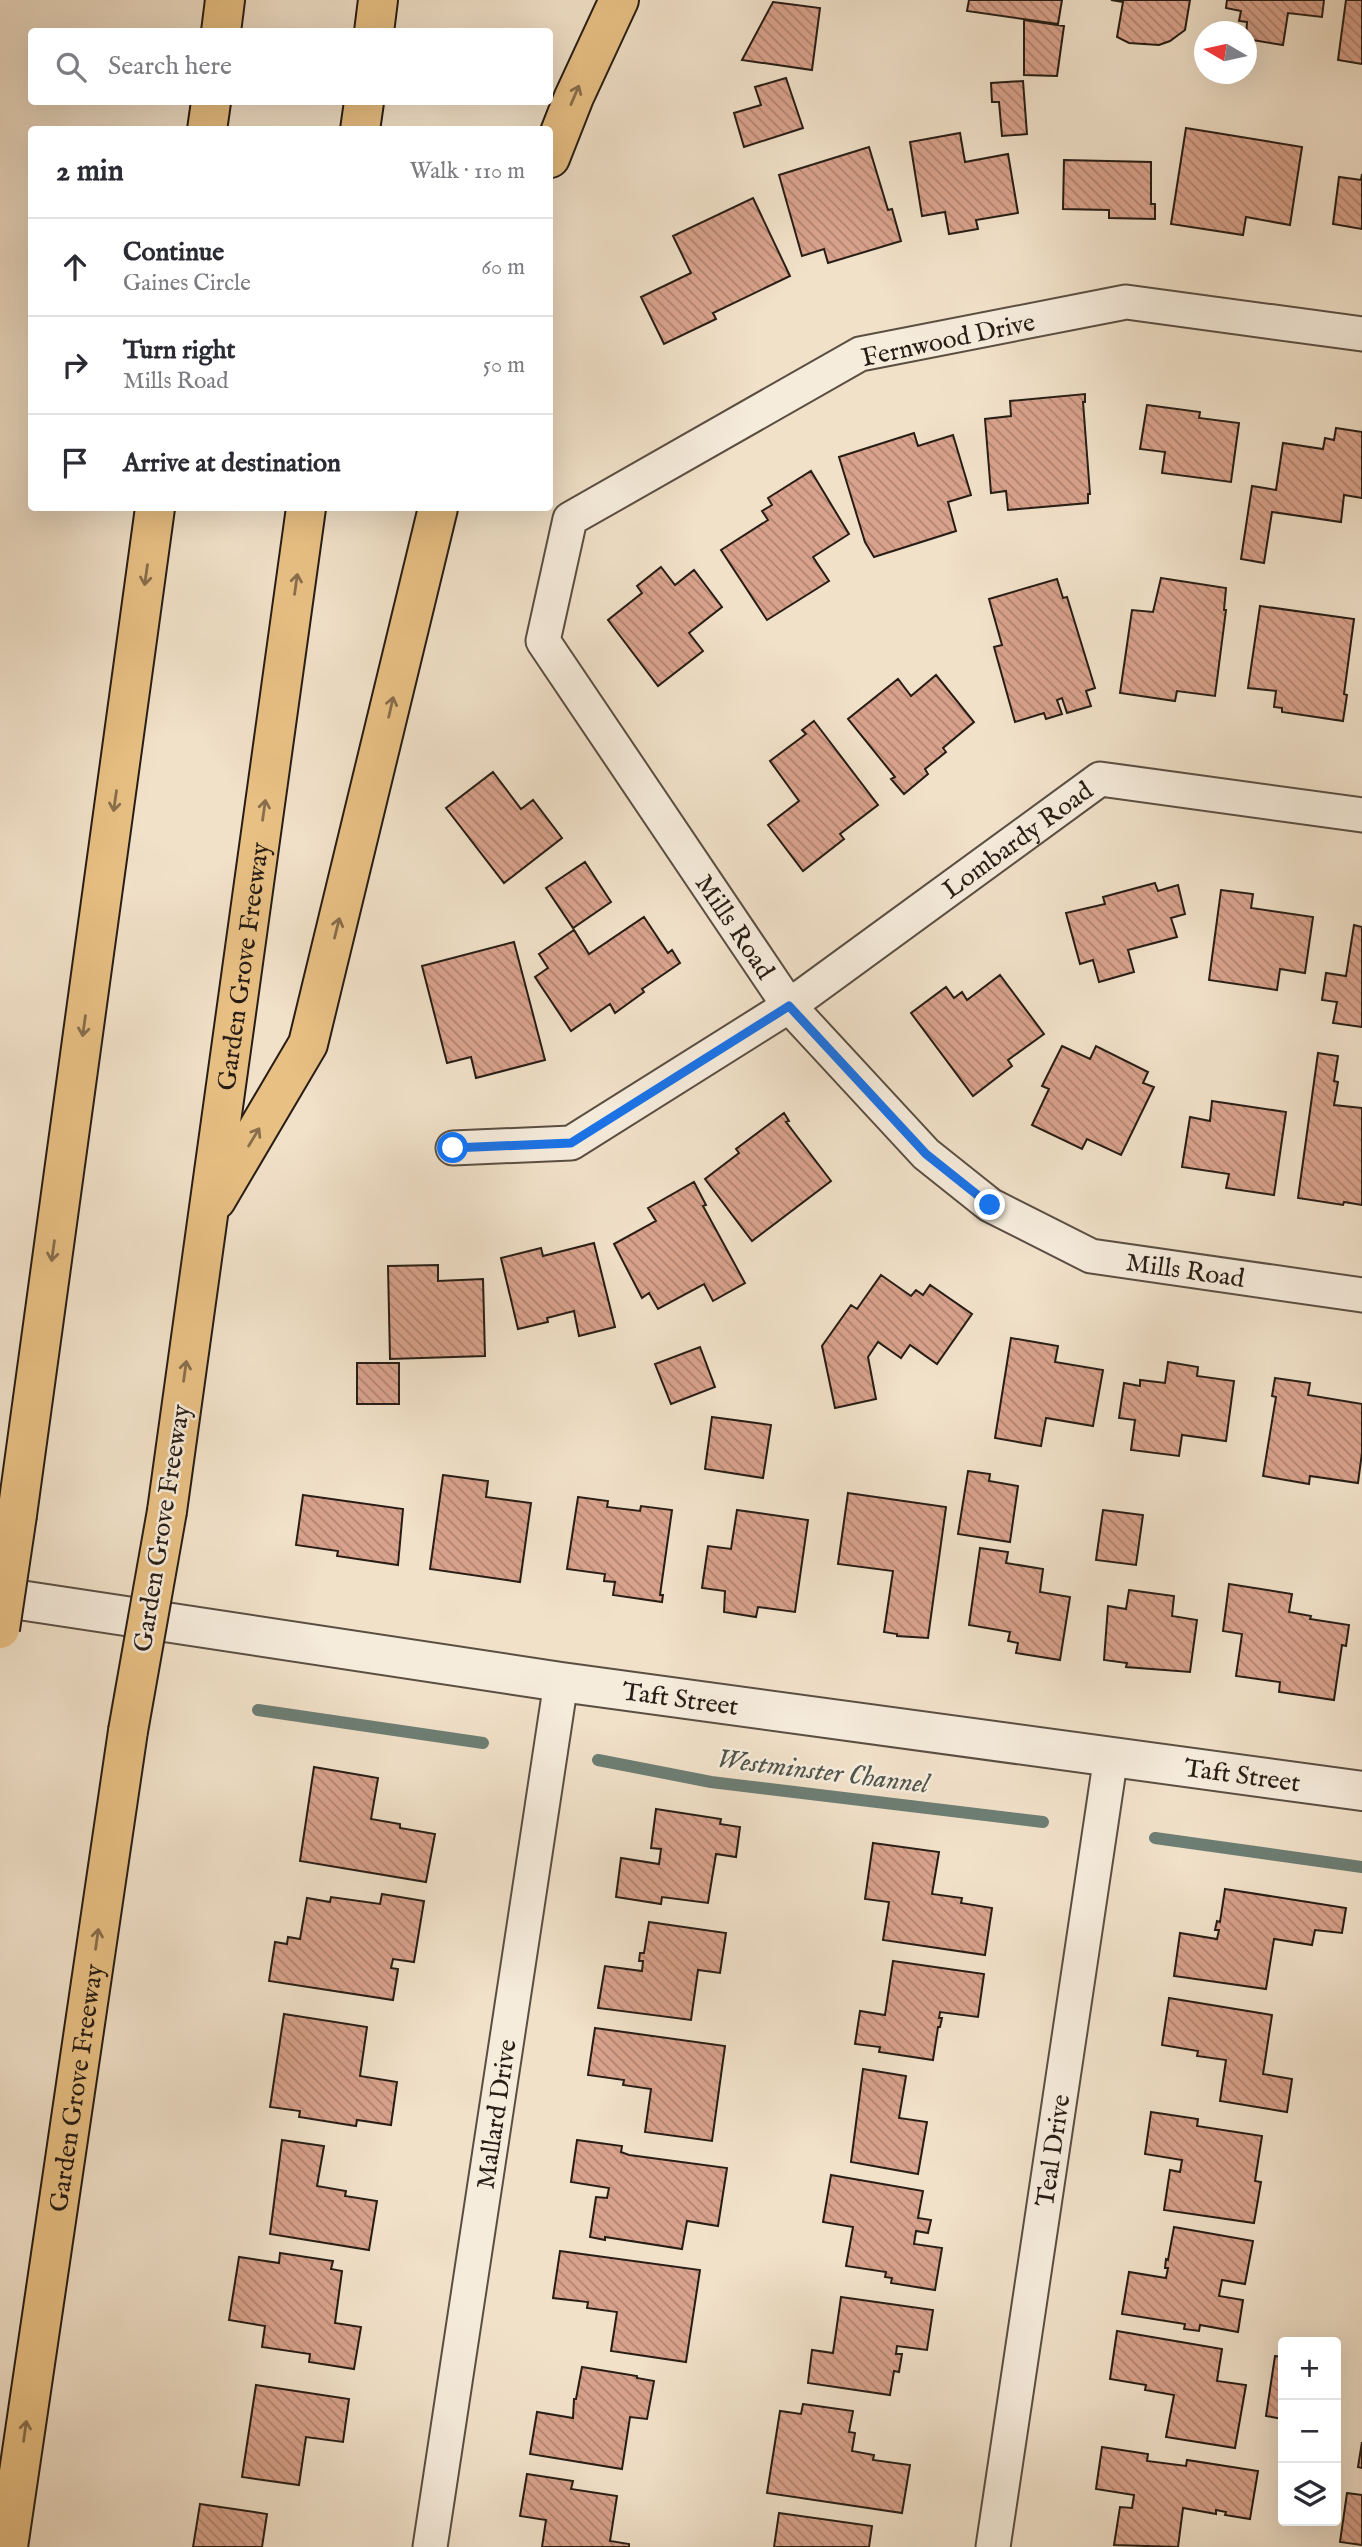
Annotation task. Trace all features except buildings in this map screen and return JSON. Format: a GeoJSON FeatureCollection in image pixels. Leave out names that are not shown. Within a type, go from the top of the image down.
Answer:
{"type":"FeatureCollection","features":[{"type":"Feature","properties":{"kind":"highway"},"geometry":{"type":"LineString","coordinates":[[222,28],[225,0]]}},
{"type":"Feature","properties":{"kind":"highway"},"geometry":{"type":"LineString","coordinates":[[374,28],[378,0]]}},
{"type":"Feature","properties":{"kind":"highway"},"geometry":{"type":"LineString","coordinates":[[553,150],[574,97],[619,0]]}},
{"type":"Feature","properties":{"kind":"highway"},"geometry":{"type":"LineString","coordinates":[[208,126],[211,105]]}},
{"type":"Feature","properties":{"kind":"highway"},"geometry":{"type":"LineString","coordinates":[[361,126],[364,105]]}},
{"type":"Feature","properties":{"kind":"highway"},"geometry":{"type":"LineString","coordinates":[[0,1629],[155,511]]}},
{"type":"Feature","properties":{"kind":"highway","name":"Garden Grove Freeway"},"geometry":{"type":"LineString","coordinates":[[8,2547],[128,1731],[166,1511],[306,511]]}},
{"type":"Feature","properties":{"kind":"highway"},"geometry":{"type":"LineString","coordinates":[[206,1217],[308,1044],[438,511]]}},
{"type":"Feature","properties":{"kind":"street","name":"Fernwood Drive"},"geometry":{"type":"LineString","coordinates":[[543,641],[570,519],[860,354],[1126,302],[1362,334]]}},
{"type":"Feature","properties":{"kind":"street","name":"Mills Road"},"geometry":{"type":"LineString","coordinates":[[543,641],[789,1006],[926,1154],[990,1205],[1091,1256],[1362,1295]]}},
{"type":"Feature","properties":{"kind":"street","name":"Lombardy Road"},"geometry":{"type":"LineString","coordinates":[[453,1148],[571,1143],[789,1006],[1100,779],[1362,815]]}},
{"type":"Feature","properties":{"kind":"street","name":"Taft Street"},"geometry":{"type":"LineString","coordinates":[[0,1597],[561,1682],[1362,1791]]}},
{"type":"Feature","properties":{"kind":"street","name":"Mallard Drive"},"geometry":{"type":"LineString","coordinates":[[430,2547],[561,1682]]}},
{"type":"Feature","properties":{"kind":"street","name":"Teal Drive"},"geometry":{"type":"LineString","coordinates":[[993,2547],[1111,1756]]}},
{"type":"Feature","properties":{"kind":"waterway","name":"Westminster Channel"},"geometry":{"type":"LineString","coordinates":[[258,1710],[483,1743]]}},
{"type":"Feature","properties":{"kind":"waterway","name":"Westminster Channel"},"geometry":{"type":"LineString","coordinates":[[598,1760],[711,1782],[1043,1822]]}},
{"type":"Feature","properties":{"kind":"waterway","name":"Westminster Channel"},"geometry":{"type":"LineString","coordinates":[[1155,1838],[1362,1867]]}},
{"type":"Feature","properties":{"kind":"route"},"geometry":{"type":"LineString","coordinates":[[453,1148],[571,1143],[789,1006],[926,1154],[990,1205]]}}]}
